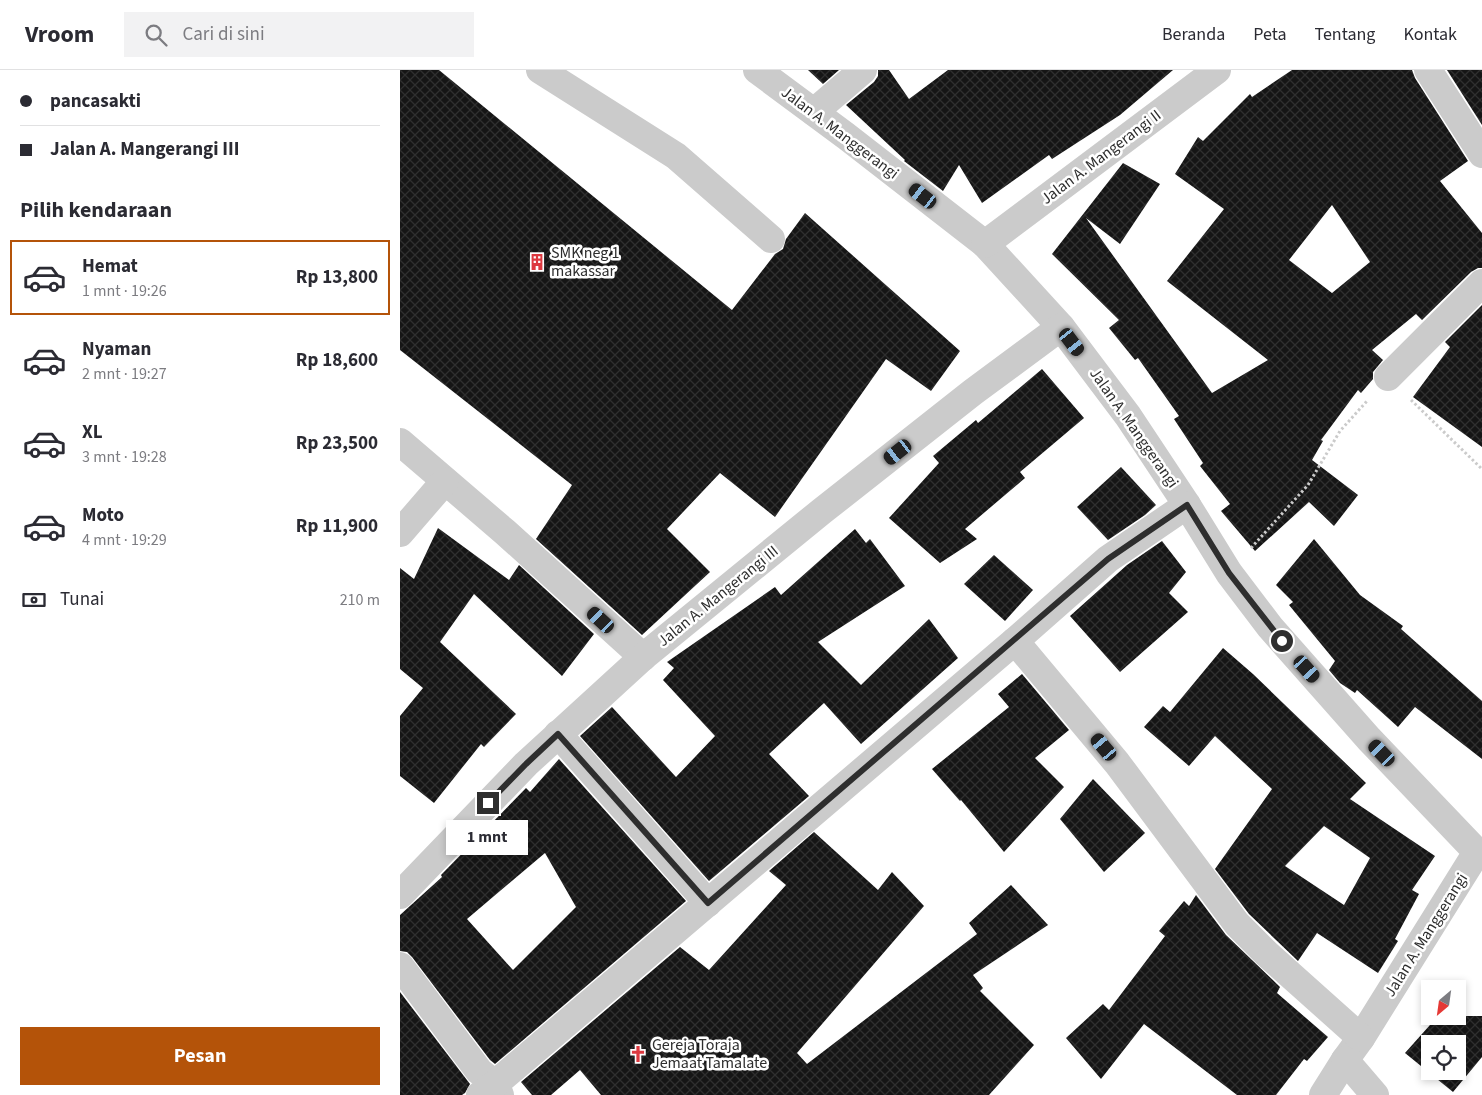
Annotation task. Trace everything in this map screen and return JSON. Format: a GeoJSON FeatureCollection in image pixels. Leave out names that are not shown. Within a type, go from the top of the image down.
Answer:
{"type":"FeatureCollection","features":[{"type":"Feature","properties":{"kind":"street"},"geometry":{"type":"LineString","coordinates":[[540,70],[676,156],[771,239]]}},
{"type":"Feature","properties":{"kind":"street","name":"Jalan A. Manggerangi"},"geometry":{"type":"LineString","coordinates":[[757,70],[985,244],[1061,327],[1128,416],[1229,573],[1270,628],[1369,739],[1480,849],[1323,1095]]}},
{"type":"Feature","properties":{"kind":"street"},"geometry":{"type":"LineString","coordinates":[[814,112],[863,70]]}},
{"type":"Feature","properties":{"kind":"street","name":"Jalan A. Mangerangi II"},"geometry":{"type":"LineString","coordinates":[[985,244],[1217,70]]}},
{"type":"Feature","properties":{"kind":"street"},"geometry":{"type":"LineString","coordinates":[[1428,70],[1482,154]]}},
{"type":"Feature","properties":{"kind":"street"},"geometry":{"type":"LineString","coordinates":[[1388,377],[1482,282]]}},
{"type":"Feature","properties":{"kind":"street","name":"Jalan A. Mangerangi III"},"geometry":{"type":"LineString","coordinates":[[400,895],[526,764],[643,657],[973,392],[1061,327]]}},
{"type":"Feature","properties":{"kind":"street"},"geometry":{"type":"LineString","coordinates":[[400,442],[505,532],[643,657]]}},
{"type":"Feature","properties":{"kind":"street"},"geometry":{"type":"LineString","coordinates":[[400,533],[445,481]]}},
{"type":"Feature","properties":{"kind":"street"},"geometry":{"type":"LineString","coordinates":[[400,966],[491,1091],[1108,559],[1187,505]]}},
{"type":"Feature","properties":{"kind":"street"},"geometry":{"type":"LineString","coordinates":[[1015,640],[1117,763],[1237,924],[1267,954],[1361,1038]]}},
{"type":"Feature","properties":{"kind":"street"},"geometry":{"type":"LineString","coordinates":[[558,734],[708,903]]}},
{"type":"Feature","properties":{"kind":"street"},"geometry":{"type":"LineString","coordinates":[[1344,1060],[1375,1095]]}},
{"type":"Feature","properties":{"kind":"path"},"geometry":{"type":"LineString","coordinates":[[1229,573],[1308,485],[1340,431],[1388,377],[1482,469]]}},
{"type":"Feature","properties":{"kind":"building","name":"SMK neg 1 makassar"},"geometry":{"type":"Polygon","coordinates":[[[400,70],[439,70],[732,310],[775,254],[783,249],[786,239],[805,213],[960,351],[931,391],[886,359],[775,517],[720,473],[667,529],[710,572],[642,635],[536,539],[572,485],[400,350],[400,70]]]}},
{"type":"Feature","properties":{"kind":"building"},"geometry":{"type":"Polygon","coordinates":[[[808,70],[839,70],[823,84],[808,70]]]}},
{"type":"Feature","properties":{"kind":"building"},"geometry":{"type":"Polygon","coordinates":[[[878,70],[889,70],[909,99],[948,70],[1173,70],[1120,115],[1052,159],[1049,155],[982,203],[959,165],[943,191],[904,161],[846,105],[874,82],[878,76],[878,70]]]}},
{"type":"Feature","properties":{"kind":"building"},"geometry":{"type":"Polygon","coordinates":[[[1292,70],[1412,70],[1415,78],[1468,161],[1440,181],[1482,233],[1482,268],[1471,272],[1422,320],[1416,314],[1372,350],[1383,360],[1373,372],[1373,379],[1361,393],[1358,390],[1321,440],[1323,441],[1312,460],[1358,495],[1334,526],[1309,502],[1255,551],[1221,511],[1230,504],[1200,466],[1203,463],[1174,419],[1179,416],[1138,358],[1135,360],[1109,328],[1119,320],[1052,254],[1123,163],[1160,184],[1120,244],[1086,218],[1212,393],[1268,360],[1167,281],[1224,209],[1175,174],[1198,137],[1203,141],[1250,94],[1252,97],[1292,70]],[[1332,205],[1289,260],[1332,293],[1370,262],[1332,205]]]}},
{"type":"Feature","properties":{"kind":"building"},"geometry":{"type":"Polygon","coordinates":[[[1447,70],[1482,70],[1482,125],[1447,70]]]}},
{"type":"Feature","properties":{"kind":"building"},"geometry":{"type":"Polygon","coordinates":[[[1482,305],[1482,447],[1413,397],[1450,347],[1445,342],[1482,305]]]}},
{"type":"Feature","properties":{"kind":"building"},"geometry":{"type":"Polygon","coordinates":[[[1042,369],[1084,418],[1020,472],[1025,478],[965,529],[977,539],[940,563],[889,518],[939,463],[933,456],[976,420],[978,423],[1042,369]]]}},
{"type":"Feature","properties":{"kind":"building"},"geometry":{"type":"Polygon","coordinates":[[[1121,467],[1156,505],[1145,515],[1108,540],[1077,507],[1121,467]]]}},
{"type":"Feature","properties":{"kind":"building"},"geometry":{"type":"Polygon","coordinates":[[[438,528],[509,580],[519,565],[594,634],[562,676],[474,594],[440,642],[516,714],[484,747],[481,744],[434,803],[400,776],[400,716],[423,688],[400,669],[400,568],[414,579],[438,528]]]}},
{"type":"Feature","properties":{"kind":"building"},"geometry":{"type":"Polygon","coordinates":[[[855,529],[866,543],[870,539],[905,586],[818,642],[861,685],[929,619],[958,658],[861,744],[824,703],[769,754],[809,796],[709,881],[580,736],[612,707],[676,777],[715,736],[663,680],[674,668],[667,662],[775,587],[781,595],[855,529]]]}},
{"type":"Feature","properties":{"kind":"building"},"geometry":{"type":"Polygon","coordinates":[[[1314,539],[1360,595],[1403,626],[1401,629],[1482,701],[1482,759],[1415,707],[1398,727],[1357,690],[1355,693],[1340,683],[1329,670],[1335,661],[1289,605],[1293,602],[1276,585],[1314,539]]]}},
{"type":"Feature","properties":{"kind":"building"},"geometry":{"type":"Polygon","coordinates":[[[1162,541],[1186,572],[1169,593],[1188,612],[1120,672],[1070,616],[1127,565],[1162,541]]]}},
{"type":"Feature","properties":{"kind":"building"},"geometry":{"type":"Polygon","coordinates":[[[994,555],[1033,590],[1005,621],[964,584],[994,555]]]}},
{"type":"Feature","properties":{"kind":"building"},"geometry":{"type":"Polygon","coordinates":[[[1223,648],[1253,674],[1366,783],[1350,799],[1435,856],[1412,890],[1419,894],[1395,939],[1398,941],[1378,973],[1317,933],[1298,961],[1249,914],[1215,869],[1272,789],[1215,736],[1189,766],[1144,727],[1163,706],[1170,712],[1223,648]],[[1324,826],[1285,866],[1344,905],[1370,858],[1324,826]]]}},
{"type":"Feature","properties":{"kind":"building"},"geometry":{"type":"Polygon","coordinates":[[[1022,674],[1069,730],[1035,758],[1064,787],[1004,852],[961,800],[932,769],[1009,707],[998,694],[1022,674]]]}},
{"type":"Feature","properties":{"kind":"building"},"geometry":{"type":"Polygon","coordinates":[[[559,759],[686,901],[495,1064],[412,957],[407,952],[400,951],[400,915],[442,877],[441,875],[526,788],[530,792],[559,759]],[[545,853],[467,919],[513,970],[576,907],[545,853]]]}},
{"type":"Feature","properties":{"kind":"building"},"geometry":{"type":"Polygon","coordinates":[[[1093,779],[1145,833],[1104,872],[1060,819],[1093,779]]]}},
{"type":"Feature","properties":{"kind":"building"},"geometry":{"type":"Polygon","coordinates":[[[814,832],[878,890],[892,872],[924,906],[797,1053],[807,1064],[977,934],[969,923],[1011,885],[1048,925],[973,975],[983,988],[980,991],[1034,1045],[989,1095],[601,1095],[580,1070],[551,1095],[532,1095],[521,1082],[680,947],[709,970],[786,885],[769,871],[814,832]]]}},
{"type":"Feature","properties":{"kind":"building"},"geometry":{"type":"Polygon","coordinates":[[[1196,895],[1226,935],[1280,987],[1277,993],[1328,1037],[1307,1061],[1304,1059],[1276,1095],[1237,1095],[1144,1024],[1101,1079],[1066,1038],[1103,1004],[1109,1010],[1165,936],[1159,931],[1184,901],[1189,906],[1196,895]]]}},
{"type":"Feature","properties":{"kind":"building"},"geometry":{"type":"Polygon","coordinates":[[[400,992],[470,1084],[462,1095],[400,1095],[400,992]]]}},
{"type":"Feature","properties":{"kind":"building"},"geometry":{"type":"Polygon","coordinates":[[[1466,1016],[1482,1016],[1482,1057],[1466,1076],[1466,1035],[1421,1035],[1430,1025],[1466,1025],[1466,1016]]]}},
{"type":"Feature","properties":{"kind":"building"},"geometry":{"type":"Polygon","coordinates":[[[1421,1035],[1421,1066],[1405,1053],[1421,1035]]]}},
{"type":"Feature","properties":{"kind":"building"},"geometry":{"type":"Polygon","coordinates":[[[1438,1080],[1463,1080],[1453,1092],[1438,1080]]]}},
{"type":"Feature","properties":{"kind":"place","name":"SMK neg 1 makassar"},"geometry":{"type":"Point","coordinates":[537,262]}},
{"type":"Feature","properties":{"kind":"place","name":"Gereja Toraja Jemaat Tamalate"},"geometry":{"type":"Point","coordinates":[638,1054]}},
{"type":"Feature","properties":{"kind":"route"},"geometry":{"type":"LineString","coordinates":[[488,803],[558,734],[708,903],[1108,559],[1187,505],[1229,573],[1282,641]]}}]}
